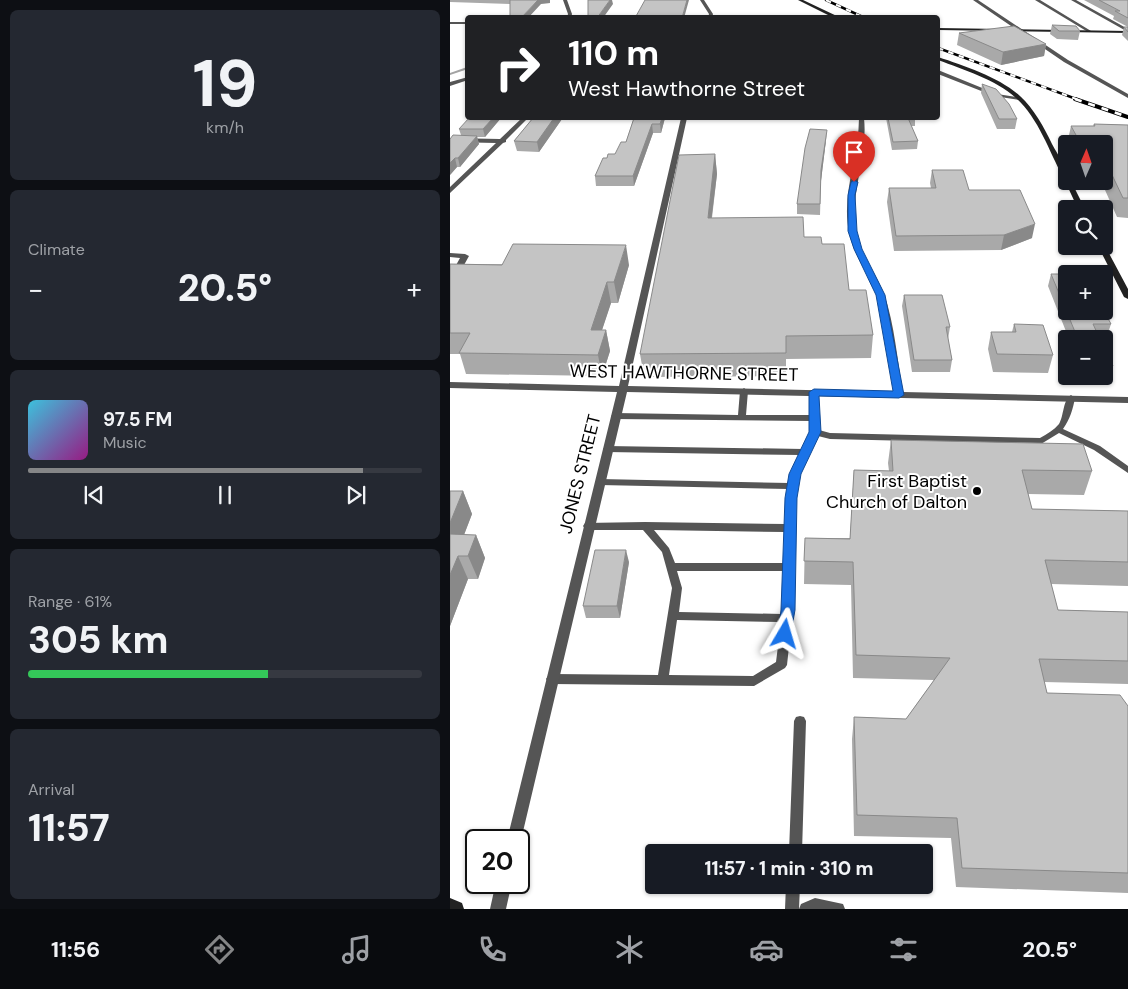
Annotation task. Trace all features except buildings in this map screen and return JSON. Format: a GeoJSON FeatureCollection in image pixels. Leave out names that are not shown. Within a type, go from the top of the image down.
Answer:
{"type":"FeatureCollection","features":[{"type":"Feature","properties":{"kind":"main road"},"geometry":{"type":"LineString","coordinates":[[800,0],[832,15]]}},
{"type":"Feature","properties":{"kind":"main road"},"geometry":{"type":"LineString","coordinates":[[940,29],[1128,32]]}},
{"type":"Feature","properties":{"kind":"main road"},"geometry":{"type":"LineString","coordinates":[[940,59],[996,84],[1019,98],[1036,121],[1058,162]]}},
{"type":"Feature","properties":{"kind":"main road"},"geometry":{"type":"LineString","coordinates":[[1106,255],[1128,298]]}},
{"type":"Feature","properties":{"kind":"main road"},"geometry":{"type":"LineString","coordinates":[[450,906],[456,909]]}},
{"type":"Feature","properties":{"kind":"street"},"geometry":{"type":"LineString","coordinates":[[565,0],[570,15]]}},
{"type":"Feature","properties":{"kind":"street"},"geometry":{"type":"LineString","coordinates":[[702,0],[711,15]]}},
{"type":"Feature","properties":{"kind":"street"},"geometry":{"type":"LineString","coordinates":[[975,0],[1091,76],[1128,96]]}},
{"type":"Feature","properties":{"kind":"street"},"geometry":{"type":"LineString","coordinates":[[1073,0],[1128,32]]}},
{"type":"Feature","properties":{"kind":"street"},"geometry":{"type":"LineString","coordinates":[[450,22],[465,23]]}},
{"type":"Feature","properties":{"kind":"street"},"geometry":{"type":"LineString","coordinates":[[450,28],[456,23]]}},
{"type":"Feature","properties":{"kind":"street"},"geometry":{"type":"LineString","coordinates":[[940,73],[996,95],[1019,98]]}},
{"type":"Feature","properties":{"kind":"street"},"geometry":{"type":"LineString","coordinates":[[450,84],[465,79]]}},
{"type":"Feature","properties":{"kind":"street"},"geometry":{"type":"LineString","coordinates":[[450,191],[504,141],[523,120]]}},
{"type":"Feature","properties":{"kind":"street","name":"JONES STREET"},"geometry":{"type":"LineString","coordinates":[[517,829],[588,526],[623,388],[684,120]]}},
{"type":"Feature","properties":{"kind":"street"},"geometry":{"type":"LineString","coordinates":[[862,120],[858,169],[851,195],[852,231],[858,249],[880,295],[899,395]]}},
{"type":"Feature","properties":{"kind":"street"},"geometry":{"type":"LineString","coordinates":[[450,140],[504,141]]}},
{"type":"Feature","properties":{"kind":"street"},"geometry":{"type":"LineString","coordinates":[[450,255],[465,256],[450,283]]}},
{"type":"Feature","properties":{"kind":"street","name":"WEST HAWTHORNE STREET"},"geometry":{"type":"LineString","coordinates":[[450,385],[1128,400]]}},
{"type":"Feature","properties":{"kind":"street"},"geometry":{"type":"LineString","coordinates":[[498,909],[501,894]]}},
{"type":"Feature","properties":{"kind":"lane"},"geometry":{"type":"LineString","coordinates":[[1037,0],[1090,31]]}},
{"type":"Feature","properties":{"kind":"lane"},"geometry":{"type":"LineString","coordinates":[[742,417],[744,391]]}},
{"type":"Feature","properties":{"kind":"lane"},"geometry":{"type":"LineString","coordinates":[[552,679],[754,681],[781,665],[787,618],[793,486],[795,474],[815,432],[814,392]]}},
{"type":"Feature","properties":{"kind":"lane"},"geometry":{"type":"LineString","coordinates":[[815,432],[830,436],[1041,441],[1056,434],[1066,420],[1071,398]]}},
{"type":"Feature","properties":{"kind":"lane"},"geometry":{"type":"LineString","coordinates":[[615,416],[814,418]]}},
{"type":"Feature","properties":{"kind":"lane"},"geometry":{"type":"LineString","coordinates":[[1059,430],[1097,448],[1128,470]]}},
{"type":"Feature","properties":{"kind":"lane"},"geometry":{"type":"LineString","coordinates":[[607,449],[805,452]]}},
{"type":"Feature","properties":{"kind":"lane"},"geometry":{"type":"LineString","coordinates":[[600,482],[793,486]]}},
{"type":"Feature","properties":{"kind":"lane"},"geometry":{"type":"LineString","coordinates":[[588,526],[790,528]]}},
{"type":"Feature","properties":{"kind":"lane"},"geometry":{"type":"LineString","coordinates":[[645,526],[666,551],[677,588],[664,679]]}},
{"type":"Feature","properties":{"kind":"lane"},"geometry":{"type":"LineString","coordinates":[[671,567],[790,567]]}},
{"type":"Feature","properties":{"kind":"lane"},"geometry":{"type":"LineString","coordinates":[[673,616],[787,618]]}},
{"type":"Feature","properties":{"kind":"lane"},"geometry":{"type":"LineString","coordinates":[[794,844],[800,722]]}},
{"type":"Feature","properties":{"kind":"lane"},"geometry":{"type":"LineString","coordinates":[[792,909],[793,894]]}},
{"type":"Feature","properties":{"kind":"lane"},"geometry":{"type":"LineString","coordinates":[[806,909],[815,905],[838,909]]}},
{"type":"Feature","properties":{"kind":"waterway"},"geometry":{"type":"LineString","coordinates":[[450,74],[465,69]]}},
{"type":"Feature","properties":{"kind":"railway"},"geometry":{"type":"LineString","coordinates":[[826,0],[858,15]]}},
{"type":"Feature","properties":{"kind":"railway"},"geometry":{"type":"LineString","coordinates":[[940,49],[1079,100]]}},
{"type":"Feature","properties":{"kind":"railway"},"geometry":{"type":"LineString","coordinates":[[1075,99],[1128,117]]}},
{"type":"Feature","properties":{"kind":"place","name":"First Baptist Church of Dalton"},"geometry":{"type":"Point","coordinates":[977,491]}},
{"type":"Feature","properties":{"kind":"route"},"geometry":{"type":"LineString","coordinates":[[785,634],[788,610],[791,498],[795,474],[815,432],[814,392],[899,395],[880,295],[858,249],[852,231],[851,195],[854,182]]}}]}
